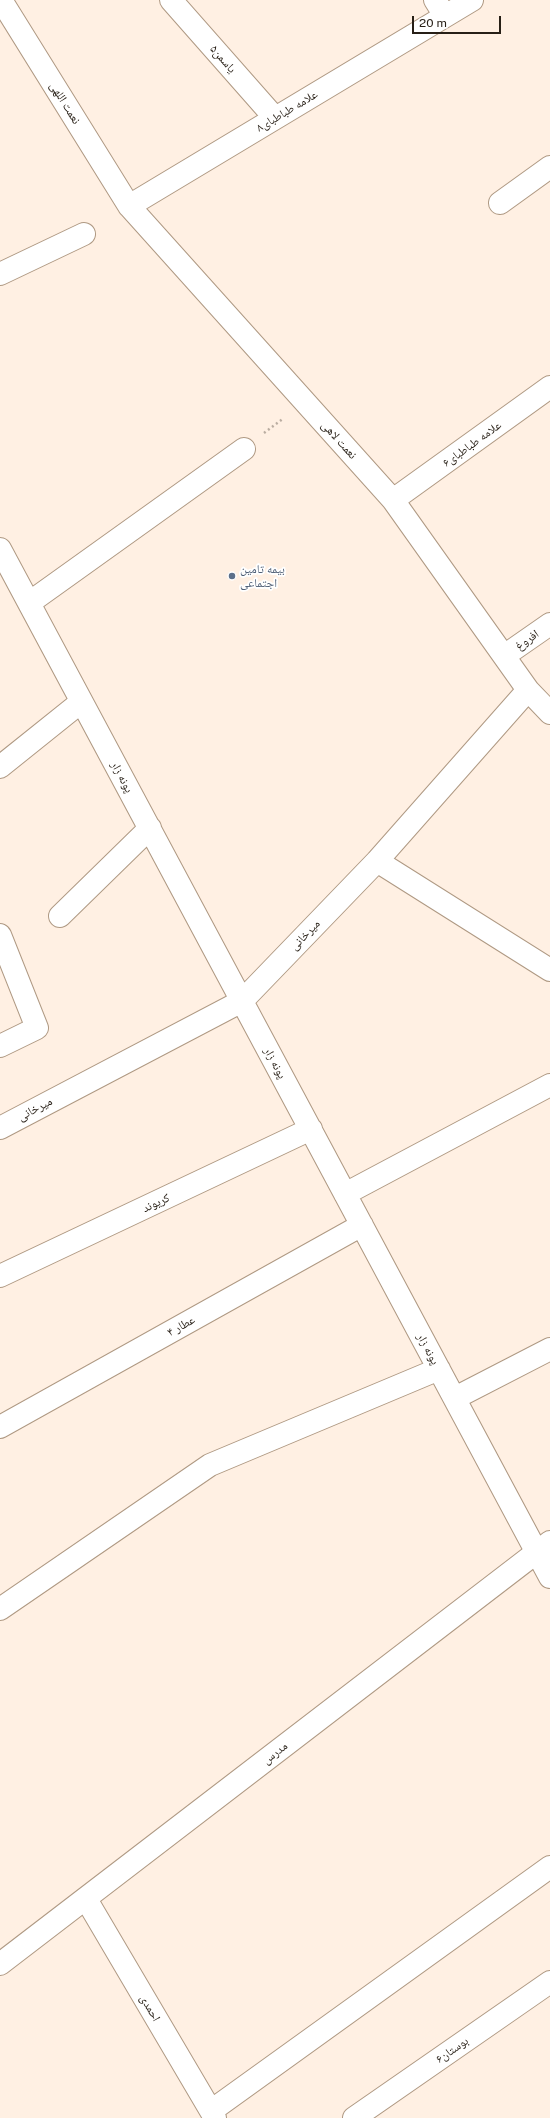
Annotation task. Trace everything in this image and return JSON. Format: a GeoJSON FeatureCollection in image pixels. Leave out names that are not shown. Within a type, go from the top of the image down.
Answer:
{"type":"FeatureCollection","features":[{"type":"Feature","properties":{"kind":"street","name":"نعمت اللهی"},"geometry":{"type":"LineString","coordinates":[[0,0],[129,206]]}},
{"type":"Feature","properties":{"kind":"street","name":"یاسمن۵"},"geometry":{"type":"LineString","coordinates":[[171,0],[275,118]]}},
{"type":"Feature","properties":{"kind":"street","name":"علامه طباطبای۸"},"geometry":{"type":"LineString","coordinates":[[129,206],[275,118],[440,8],[472,0]]}},
{"type":"Feature","properties":{"kind":"street"},"geometry":{"type":"LineString","coordinates":[[500,203],[550,167]]}},
{"type":"Feature","properties":{"kind":"street","name":"نعمت لاهی"},"geometry":{"type":"LineString","coordinates":[[129,206],[393,500],[528,690]]}},
{"type":"Feature","properties":{"kind":"street"},"geometry":{"type":"LineString","coordinates":[[0,274],[84,234]]}},
{"type":"Feature","properties":{"kind":"street","name":"علامه طباطبای۶"},"geometry":{"type":"LineString","coordinates":[[393,500],[550,387]]}},
{"type":"Feature","properties":{"kind":"street"},"geometry":{"type":"LineString","coordinates":[[29,603],[244,449]]}},
{"type":"Feature","properties":{"kind":"street","name":"پونه زار"},"geometry":{"type":"LineString","coordinates":[[0,549],[439,1369],[544,1547],[550,1577]]}},
{"type":"Feature","properties":{"kind":"street","name":"افروغ"},"geometry":{"type":"LineString","coordinates":[[504,656],[550,624]]}},
{"type":"Feature","properties":{"kind":"street"},"geometry":{"type":"LineString","coordinates":[[528,690],[550,713]]}},
{"type":"Feature","properties":{"kind":"street","name":"میرخانی"},"geometry":{"type":"LineString","coordinates":[[0,1128],[242,1001],[377,861],[528,690]]}},
{"type":"Feature","properties":{"kind":"street"},"geometry":{"type":"LineString","coordinates":[[0,768],[82,702]]}},
{"type":"Feature","properties":{"kind":"street"},"geometry":{"type":"LineString","coordinates":[[60,916],[150,828]]}},
{"type":"Feature","properties":{"kind":"street"},"geometry":{"type":"LineString","coordinates":[[377,861],[550,970]]}},
{"type":"Feature","properties":{"kind":"street"},"geometry":{"type":"LineString","coordinates":[[0,935],[37,1028],[0,1046]]}},
{"type":"Feature","properties":{"kind":"street"},"geometry":{"type":"LineString","coordinates":[[346,1194],[550,1085]]}},
{"type":"Feature","properties":{"kind":"street","name":"کریوند"},"geometry":{"type":"LineString","coordinates":[[0,1276],[311,1129]]}},
{"type":"Feature","properties":{"kind":"street","name":"عطار ۴"},"geometry":{"type":"LineString","coordinates":[[0,1427],[362,1225]]}},
{"type":"Feature","properties":{"kind":"street"},"geometry":{"type":"LineString","coordinates":[[455,1398],[550,1349]]}},
{"type":"Feature","properties":{"kind":"street"},"geometry":{"type":"LineString","coordinates":[[0,1610],[210,1465],[439,1369]]}},
{"type":"Feature","properties":{"kind":"street","name":"مدرس"},"geometry":{"type":"LineString","coordinates":[[0,1964],[544,1547]]}},
{"type":"Feature","properties":{"kind":"street"},"geometry":{"type":"LineString","coordinates":[[213,2115],[550,1868]]}},
{"type":"Feature","properties":{"kind":"street","name":"احمدی"},"geometry":{"type":"LineString","coordinates":[[86,1899],[213,2115]]}},
{"type":"Feature","properties":{"kind":"street","name":"بوستان۶"},"geometry":{"type":"LineString","coordinates":[[354,2118],[550,1982]]}},
{"type":"Feature","properties":{"kind":"path"},"geometry":{"type":"LineString","coordinates":[[244,449],[304,401]]}},
{"type":"Feature","properties":{"kind":"place","name":"بیمه تامین اجتماعی"},"geometry":{"type":"Point","coordinates":[232,576]}}]}
